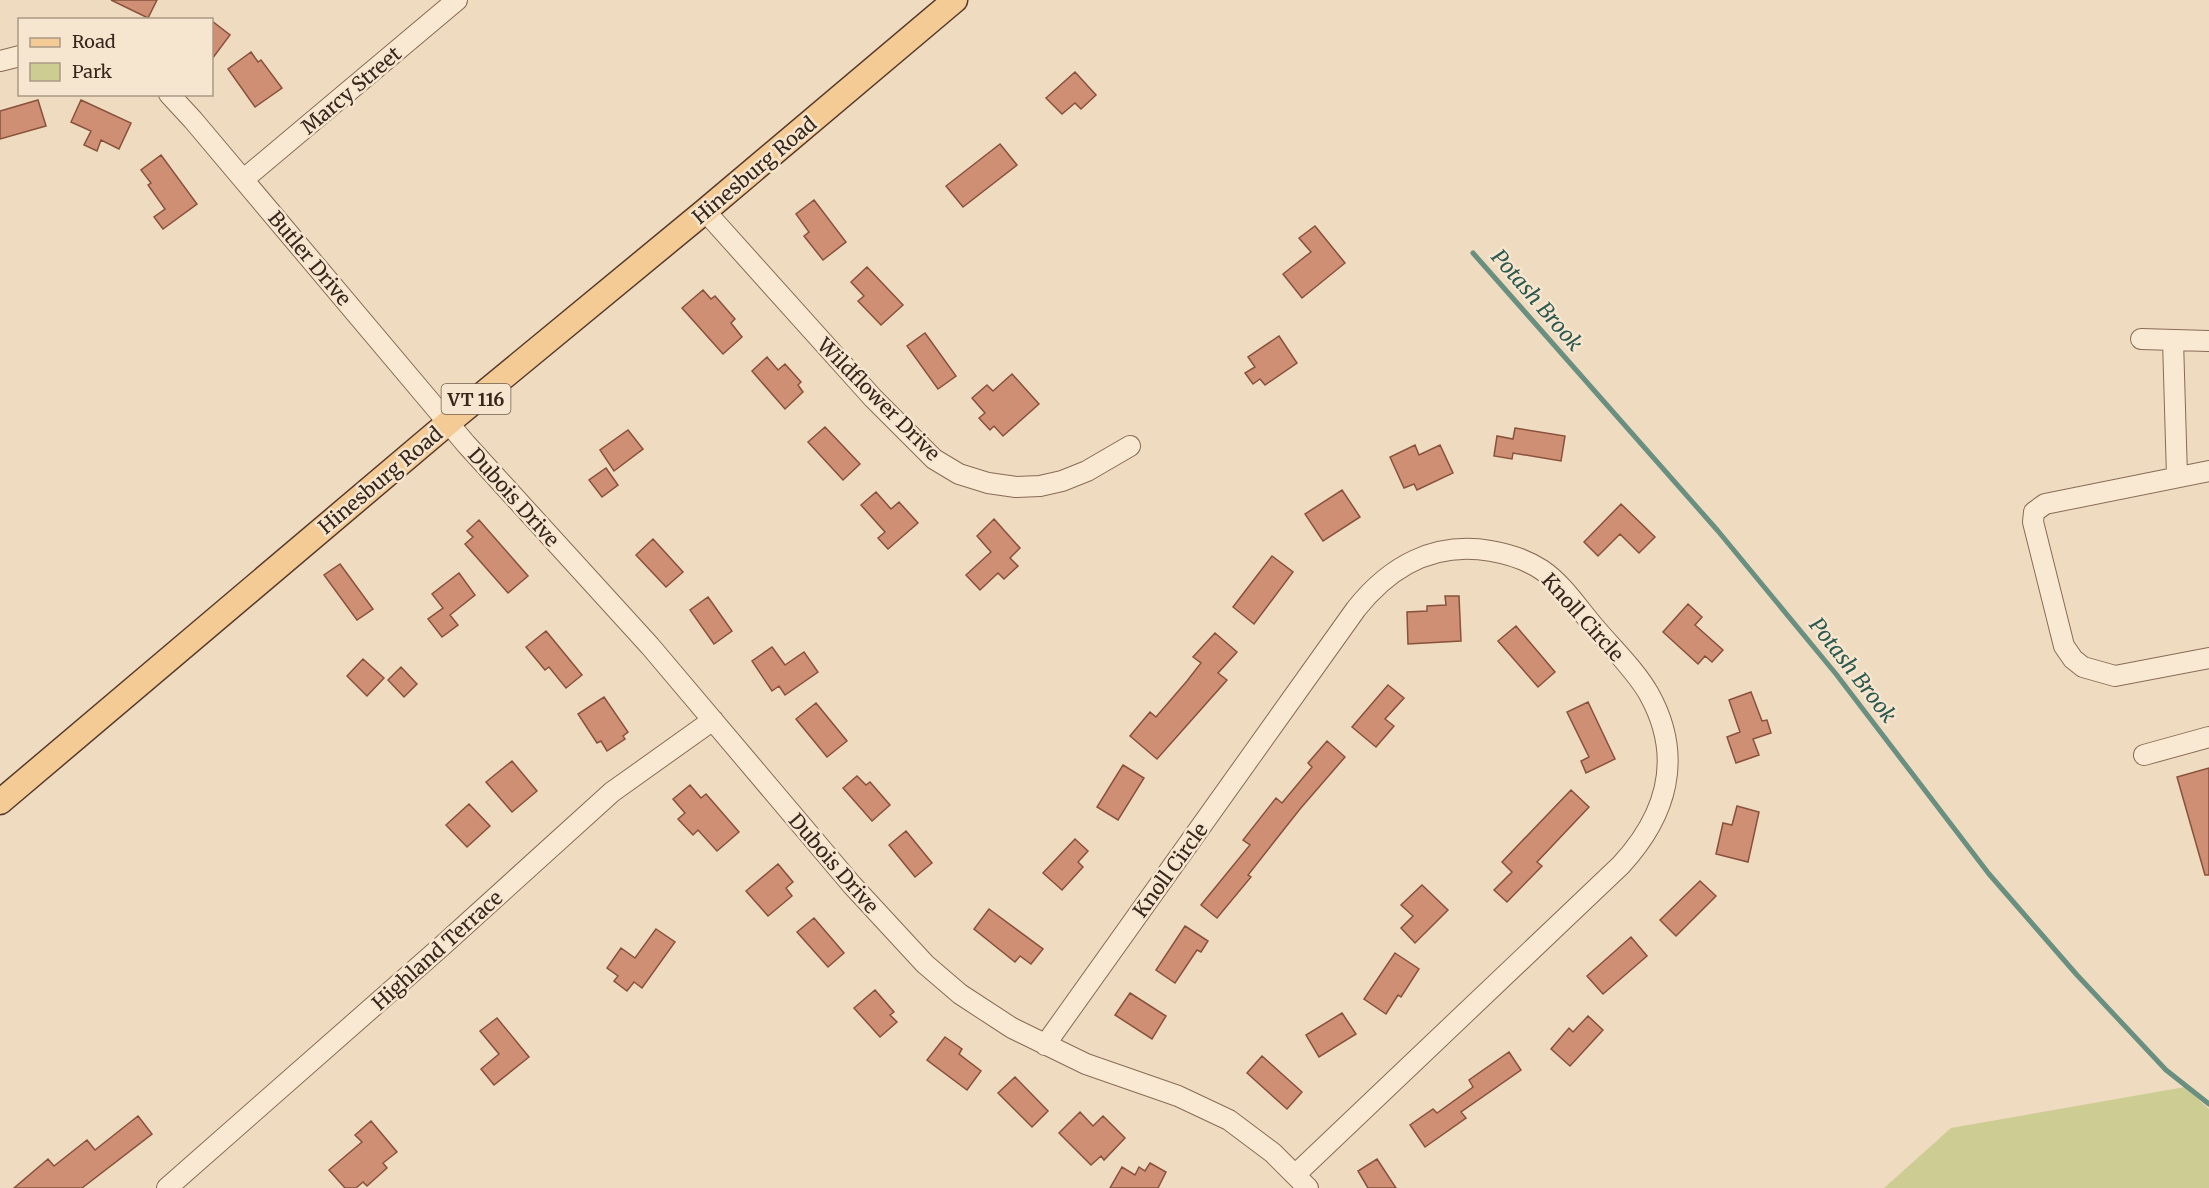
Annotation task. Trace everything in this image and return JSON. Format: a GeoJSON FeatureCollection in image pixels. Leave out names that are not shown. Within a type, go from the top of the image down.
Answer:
{"type":"FeatureCollection","features":[{"type":"Feature","properties":{"kind":"main road","name":"Hinesburg Road"},"geometry":{"type":"LineString","coordinates":[[0,802],[449,422],[705,211],[955,0]]}},
{"type":"Feature","properties":{"kind":"street","name":"Marcy Street"},"geometry":{"type":"LineString","coordinates":[[244,179],[457,0]]}},
{"type":"Feature","properties":{"kind":"street"},"geometry":{"type":"LineString","coordinates":[[0,61],[18,56]]}},
{"type":"Feature","properties":{"kind":"street","name":"Butler Drive"},"geometry":{"type":"LineString","coordinates":[[171,96],[244,179],[449,422]]}},
{"type":"Feature","properties":{"kind":"street","name":"Wildflower Drive"},"geometry":{"type":"LineString","coordinates":[[705,211],[873,398],[934,459],[959,474],[988,483],[1016,487],[1040,486],[1062,481],[1087,471],[1130,446]]}},
{"type":"Feature","properties":{"kind":"street"},"geometry":{"type":"LineString","coordinates":[[2140,339],[2209,341]]}},
{"type":"Feature","properties":{"kind":"street"},"geometry":{"type":"LineString","coordinates":[[2173,340],[2177,477]]}},
{"type":"Feature","properties":{"kind":"street","name":"Dubois Drive"},"geometry":{"type":"LineString","coordinates":[[449,422],[466,444],[650,646],[852,885],[910,949],[960,994],[983,1011],[1045,1045],[1086,1064],[1205,1108],[1249,1135],[1302,1181]]}},
{"type":"Feature","properties":{"kind":"street"},"geometry":{"type":"LineString","coordinates":[[2209,471],[2045,504],[2034,512],[2033,522],[2064,646],[2073,659],[2083,667],[2115,676],[2209,658]]}},
{"type":"Feature","properties":{"kind":"street","name":"Knoll Circle"},"geometry":{"type":"LineString","coordinates":[[1045,1045],[1356,609],[1376,587],[1399,568],[1412,561],[1425,555],[1454,548],[1493,551],[1532,564],[1560,587],[1635,674],[1650,695],[1660,719],[1666,744],[1667,771],[1658,811],[1646,835],[1620,865],[1302,1181]]}},
{"type":"Feature","properties":{"kind":"street","name":"Highland Terrace"},"geometry":{"type":"LineString","coordinates":[[167,1188],[442,946],[612,792],[713,720]]}},
{"type":"Feature","properties":{"kind":"street"},"geometry":{"type":"LineString","coordinates":[[2144,755],[2209,737]]}},
{"type":"Feature","properties":{"kind":"green space"},"geometry":{"type":"Polygon","coordinates":[[[2185,1087],[2209,1109],[2209,1188],[1884,1188],[1951,1128],[2185,1087]]]}},
{"type":"Feature","properties":{"kind":"building"},"geometry":{"type":"Polygon","coordinates":[[[111,0],[157,0],[148,18],[111,0]]]}},
{"type":"Feature","properties":{"kind":"building"},"geometry":{"type":"Polygon","coordinates":[[[213,22],[230,35],[213,58],[213,22]]]}},
{"type":"Feature","properties":{"kind":"building"},"geometry":{"type":"Polygon","coordinates":[[[251,52],[258,62],[261,60],[282,88],[255,107],[228,69],[251,52]]]}},
{"type":"Feature","properties":{"kind":"building"},"geometry":{"type":"Polygon","coordinates":[[[1075,72],[1096,95],[1081,109],[1075,103],[1062,114],[1046,98],[1075,72]]]}},
{"type":"Feature","properties":{"kind":"building"},"geometry":{"type":"Polygon","coordinates":[[[38,100],[46,126],[0,139],[0,111],[38,100]]]}},
{"type":"Feature","properties":{"kind":"building"},"geometry":{"type":"Polygon","coordinates":[[[81,100],[131,123],[119,149],[101,140],[97,151],[84,145],[91,131],[71,122],[81,100]]]}},
{"type":"Feature","properties":{"kind":"building"},"geometry":{"type":"Polygon","coordinates":[[[1000,144],[1017,165],[963,207],[946,186],[1000,144]]]}},
{"type":"Feature","properties":{"kind":"building"},"geometry":{"type":"Polygon","coordinates":[[[161,155],[197,204],[163,229],[154,217],[165,209],[148,185],[151,183],[141,170],[161,155]]]}},
{"type":"Feature","properties":{"kind":"building"},"geometry":{"type":"Polygon","coordinates":[[[814,200],[846,242],[823,260],[804,236],[809,232],[796,214],[814,200]]]}},
{"type":"Feature","properties":{"kind":"building"},"geometry":{"type":"Polygon","coordinates":[[[1315,226],[1345,263],[1302,298],[1283,274],[1311,252],[1299,238],[1315,226]]]}},
{"type":"Feature","properties":{"kind":"building"},"geometry":{"type":"Polygon","coordinates":[[[867,267],[903,305],[881,325],[858,301],[864,296],[851,282],[867,267]]]}},
{"type":"Feature","properties":{"kind":"building"},"geometry":{"type":"Polygon","coordinates":[[[703,290],[711,299],[715,296],[735,319],[731,323],[742,337],[723,354],[682,308],[703,290]]]}},
{"type":"Feature","properties":{"kind":"building"},"geometry":{"type":"Polygon","coordinates":[[[925,333],[956,376],[938,389],[907,346],[925,333]]]}},
{"type":"Feature","properties":{"kind":"building"},"geometry":{"type":"Polygon","coordinates":[[[1279,336],[1297,363],[1265,385],[1260,379],[1253,384],[1245,373],[1255,367],[1248,357],[1279,336]]]}},
{"type":"Feature","properties":{"kind":"building"},"geometry":{"type":"Polygon","coordinates":[[[767,357],[778,370],[785,364],[801,382],[798,385],[803,392],[785,409],[752,371],[767,357]]]}},
{"type":"Feature","properties":{"kind":"building"},"geometry":{"type":"Polygon","coordinates":[[[1012,374],[1039,404],[1003,436],[994,426],[990,430],[979,418],[985,413],[972,398],[987,385],[993,391],[1012,374]]]}},
{"type":"Feature","properties":{"kind":"building"},"geometry":{"type":"Polygon","coordinates":[[[825,427],[860,464],[843,480],[808,442],[825,427]]]}},
{"type":"Feature","properties":{"kind":"building"},"geometry":{"type":"Polygon","coordinates":[[[1515,428],[1565,436],[1561,461],[1513,453],[1512,459],[1494,456],[1497,436],[1513,439],[1515,428]]]}},
{"type":"Feature","properties":{"kind":"building"},"geometry":{"type":"Polygon","coordinates":[[[628,430],[643,449],[614,471],[600,450],[628,430]]]}},
{"type":"Feature","properties":{"kind":"building"},"geometry":{"type":"Polygon","coordinates":[[[1415,445],[1419,455],[1440,445],[1453,473],[1417,490],[1414,484],[1404,488],[1390,457],[1415,445]]]}},
{"type":"Feature","properties":{"kind":"building"},"geometry":{"type":"Polygon","coordinates":[[[606,468],[618,485],[602,497],[589,480],[606,468]]]}},
{"type":"Feature","properties":{"kind":"building"},"geometry":{"type":"Polygon","coordinates":[[[1342,490],[1360,517],[1323,541],[1305,514],[1342,490]]]}},
{"type":"Feature","properties":{"kind":"building"},"geometry":{"type":"Polygon","coordinates":[[[876,492],[891,509],[899,502],[918,523],[888,549],[878,538],[885,532],[861,505],[876,492]]]}},
{"type":"Feature","properties":{"kind":"building"},"geometry":{"type":"Polygon","coordinates":[[[1621,504],[1655,537],[1639,553],[1620,534],[1598,556],[1584,542],[1621,504]]]}},
{"type":"Feature","properties":{"kind":"building"},"geometry":{"type":"Polygon","coordinates":[[[994,519],[1020,548],[1010,558],[1018,566],[1004,579],[998,573],[980,590],[966,575],[991,552],[977,536],[994,519]]]}},
{"type":"Feature","properties":{"kind":"building"},"geometry":{"type":"Polygon","coordinates":[[[479,520],[528,576],[508,593],[465,544],[473,537],[467,531],[479,520]]]}},
{"type":"Feature","properties":{"kind":"building"},"geometry":{"type":"Polygon","coordinates":[[[653,539],[683,572],[666,587],[636,555],[653,539]]]}},
{"type":"Feature","properties":{"kind":"building"},"geometry":{"type":"Polygon","coordinates":[[[1272,556],[1293,572],[1254,624],[1233,607],[1272,556]]]}},
{"type":"Feature","properties":{"kind":"building"},"geometry":{"type":"Polygon","coordinates":[[[340,564],[373,609],[357,620],[324,575],[340,564]]]}},
{"type":"Feature","properties":{"kind":"building"},"geometry":{"type":"Polygon","coordinates":[[[459,573],[475,595],[450,615],[458,625],[442,637],[428,619],[443,608],[432,594],[459,573]]]}},
{"type":"Feature","properties":{"kind":"building"},"geometry":{"type":"Polygon","coordinates":[[[1445,596],[1459,596],[1461,641],[1408,644],[1407,612],[1427,611],[1427,606],[1446,605],[1445,596]]]}},
{"type":"Feature","properties":{"kind":"building"},"geometry":{"type":"Polygon","coordinates":[[[708,597],[732,631],[714,644],[690,610],[708,597]]]}},
{"type":"Feature","properties":{"kind":"building"},"geometry":{"type":"Polygon","coordinates":[[[1688,604],[1702,617],[1695,625],[1723,650],[1712,662],[1705,656],[1698,664],[1663,632],[1688,604]]]}},
{"type":"Feature","properties":{"kind":"building"},"geometry":{"type":"Polygon","coordinates":[[[1516,626],[1555,672],[1538,687],[1498,641],[1516,626]]]}},
{"type":"Feature","properties":{"kind":"building"},"geometry":{"type":"Polygon","coordinates":[[[546,631],[582,675],[566,688],[549,667],[545,670],[526,647],[546,631]]]}},
{"type":"Feature","properties":{"kind":"building"},"geometry":{"type":"Polygon","coordinates":[[[1215,633],[1237,652],[1218,673],[1227,680],[1157,759],[1130,736],[1150,712],[1156,717],[1187,681],[1201,663],[1193,657],[1215,633]]]}},
{"type":"Feature","properties":{"kind":"building"},"geometry":{"type":"Polygon","coordinates":[[[772,647],[785,665],[804,652],[818,672],[785,695],[779,686],[772,691],[752,661],[772,647]]]}},
{"type":"Feature","properties":{"kind":"building"},"geometry":{"type":"Polygon","coordinates":[[[363,659],[384,678],[367,696],[347,676],[363,659]]]}},
{"type":"Feature","properties":{"kind":"building"},"geometry":{"type":"Polygon","coordinates":[[[401,667],[417,684],[404,697],[388,680],[401,667]]]}},
{"type":"Feature","properties":{"kind":"building"},"geometry":{"type":"Polygon","coordinates":[[[1388,685],[1404,698],[1385,719],[1394,726],[1376,747],[1352,727],[1388,685]]]}},
{"type":"Feature","properties":{"kind":"building"},"geometry":{"type":"Polygon","coordinates":[[[1751,692],[1762,721],[1767,720],[1771,733],[1753,739],[1759,755],[1736,763],[1727,737],[1740,732],[1729,700],[1751,692]]]}},
{"type":"Feature","properties":{"kind":"building"},"geometry":{"type":"Polygon","coordinates":[[[604,697],[628,732],[623,736],[625,739],[607,751],[601,741],[597,743],[578,714],[604,697]]]}},
{"type":"Feature","properties":{"kind":"building"},"geometry":{"type":"Polygon","coordinates":[[[1588,702],[1615,759],[1586,773],[1581,761],[1589,757],[1567,712],[1588,702]]]}},
{"type":"Feature","properties":{"kind":"building"},"geometry":{"type":"Polygon","coordinates":[[[816,703],[847,741],[827,757],[796,719],[816,703]]]}},
{"type":"Feature","properties":{"kind":"building"},"geometry":{"type":"Polygon","coordinates":[[[1327,741],[1345,757],[1300,809],[1248,875],[1251,877],[1217,918],[1201,905],[1250,845],[1243,840],[1276,798],[1282,803],[1312,767],[1308,763],[1327,741]]]}},
{"type":"Feature","properties":{"kind":"building"},"geometry":{"type":"Polygon","coordinates":[[[512,761],[537,791],[512,812],[486,782],[512,761]]]}},
{"type":"Feature","properties":{"kind":"building"},"geometry":{"type":"Polygon","coordinates":[[[1123,765],[1144,778],[1118,820],[1097,807],[1123,765]]]}},
{"type":"Feature","properties":{"kind":"building"},"geometry":{"type":"Polygon","coordinates":[[[2209,768],[2209,875],[2205,875],[2177,777],[2209,768]]]}},
{"type":"Feature","properties":{"kind":"building"},"geometry":{"type":"Polygon","coordinates":[[[857,776],[866,785],[870,782],[890,805],[872,821],[843,788],[857,776]]]}},
{"type":"Feature","properties":{"kind":"building"},"geometry":{"type":"Polygon","coordinates":[[[690,785],[701,798],[706,794],[739,832],[717,851],[698,830],[693,835],[678,819],[685,813],[673,799],[690,785]]]}},
{"type":"Feature","properties":{"kind":"building"},"geometry":{"type":"Polygon","coordinates":[[[1571,790],[1589,807],[1537,862],[1542,866],[1507,902],[1494,890],[1512,872],[1502,862],[1571,790]]]}},
{"type":"Feature","properties":{"kind":"building"},"geometry":{"type":"Polygon","coordinates":[[[469,804],[490,826],[467,847],[446,825],[469,804]]]}},
{"type":"Feature","properties":{"kind":"building"},"geometry":{"type":"Polygon","coordinates":[[[1737,806],[1759,812],[1748,862],[1716,854],[1723,823],[1732,825],[1737,806]]]}},
{"type":"Feature","properties":{"kind":"building"},"geometry":{"type":"Polygon","coordinates":[[[906,831],[932,863],[915,877],[889,845],[906,831]]]}},
{"type":"Feature","properties":{"kind":"building"},"geometry":{"type":"Polygon","coordinates":[[[1075,839],[1088,851],[1078,862],[1083,867],[1062,890],[1043,873],[1075,839]]]}},
{"type":"Feature","properties":{"kind":"building"},"geometry":{"type":"Polygon","coordinates":[[[778,864],[793,882],[786,888],[792,896],[768,916],[746,891],[778,864]]]}},
{"type":"Feature","properties":{"kind":"building"},"geometry":{"type":"Polygon","coordinates":[[[1700,881],[1716,896],[1676,936],[1660,920],[1700,881]]]}},
{"type":"Feature","properties":{"kind":"building"},"geometry":{"type":"Polygon","coordinates":[[[1422,885],[1448,910],[1415,943],[1401,928],[1413,916],[1401,905],[1422,885]]]}},
{"type":"Feature","properties":{"kind":"building"},"geometry":{"type":"Polygon","coordinates":[[[989,909],[1043,949],[1031,964],[1020,956],[1015,962],[974,929],[989,909]]]}},
{"type":"Feature","properties":{"kind":"building"},"geometry":{"type":"Polygon","coordinates":[[[814,918],[844,953],[828,967],[797,932],[814,918]]]}},
{"type":"Feature","properties":{"kind":"building"},"geometry":{"type":"Polygon","coordinates":[[[1185,926],[1208,941],[1201,952],[1197,950],[1175,983],[1156,970],[1185,926]]]}},
{"type":"Feature","properties":{"kind":"building"},"geometry":{"type":"Polygon","coordinates":[[[656,929],[675,942],[642,988],[634,982],[627,991],[614,981],[618,976],[607,968],[621,948],[635,958],[656,929]]]}},
{"type":"Feature","properties":{"kind":"building"},"geometry":{"type":"Polygon","coordinates":[[[1631,937],[1647,956],[1603,994],[1587,976],[1631,937]]]}},
{"type":"Feature","properties":{"kind":"building"},"geometry":{"type":"Polygon","coordinates":[[[1395,953],[1419,969],[1401,997],[1398,995],[1386,1014],[1364,999],[1395,953]]]}},
{"type":"Feature","properties":{"kind":"building"},"geometry":{"type":"Polygon","coordinates":[[[875,990],[894,1012],[890,1015],[897,1022],[880,1037],[854,1008],[875,990]]]}},
{"type":"Feature","properties":{"kind":"building"},"geometry":{"type":"Polygon","coordinates":[[[1130,993],[1166,1016],[1152,1039],[1115,1015],[1130,993]]]}},
{"type":"Feature","properties":{"kind":"building"},"geometry":{"type":"Polygon","coordinates":[[[1342,1013],[1356,1034],[1319,1057],[1306,1035],[1342,1013]]]}},
{"type":"Feature","properties":{"kind":"building"},"geometry":{"type":"Polygon","coordinates":[[[1588,1016],[1603,1030],[1570,1066],[1551,1049],[1569,1028],[1573,1032],[1588,1016]]]}},
{"type":"Feature","properties":{"kind":"building"},"geometry":{"type":"Polygon","coordinates":[[[497,1018],[529,1057],[494,1085],[481,1069],[499,1054],[480,1031],[497,1018]]]}},
{"type":"Feature","properties":{"kind":"building"},"geometry":{"type":"Polygon","coordinates":[[[945,1037],[962,1049],[959,1054],[981,1071],[967,1090],[927,1060],[945,1037]]]}},
{"type":"Feature","properties":{"kind":"building"},"geometry":{"type":"Polygon","coordinates":[[[1509,1052],[1521,1070],[1461,1112],[1466,1118],[1425,1147],[1410,1125],[1433,1109],[1437,1113],[1473,1087],[1469,1080],[1509,1052]]]}},
{"type":"Feature","properties":{"kind":"building"},"geometry":{"type":"Polygon","coordinates":[[[1262,1056],[1302,1092],[1287,1109],[1247,1073],[1262,1056]]]}},
{"type":"Feature","properties":{"kind":"building"},"geometry":{"type":"Polygon","coordinates":[[[1015,1077],[1048,1111],[1032,1127],[998,1093],[1015,1077]]]}},
{"type":"Feature","properties":{"kind":"building"},"geometry":{"type":"Polygon","coordinates":[[[1080,1112],[1093,1126],[1103,1116],[1125,1138],[1104,1160],[1101,1156],[1091,1165],[1059,1133],[1080,1112]]]}},
{"type":"Feature","properties":{"kind":"building"},"geometry":{"type":"Polygon","coordinates":[[[138,1116],[152,1134],[82,1188],[14,1188],[48,1159],[54,1166],[87,1140],[95,1150],[138,1116]]]}},
{"type":"Feature","properties":{"kind":"building"},"geometry":{"type":"Polygon","coordinates":[[[371,1121],[397,1152],[383,1163],[387,1168],[367,1186],[363,1182],[356,1188],[345,1188],[329,1170],[362,1142],[355,1135],[371,1121]]]}},
{"type":"Feature","properties":{"kind":"building"},"geometry":{"type":"Polygon","coordinates":[[[1377,1159],[1396,1188],[1368,1188],[1358,1171],[1377,1159]]]}},
{"type":"Feature","properties":{"kind":"building"},"geometry":{"type":"Polygon","coordinates":[[[1150,1163],[1166,1172],[1158,1188],[1110,1188],[1122,1167],[1135,1175],[1139,1167],[1145,1171],[1150,1163]]]}},
{"type":"Feature","properties":{"kind":"waterway","name":"Potash Brook"},"geometry":{"type":"LineString","coordinates":[[1473,253],[1718,531],[1836,674],[1989,874],[2077,975],[2166,1070],[2209,1104]]}}]}
